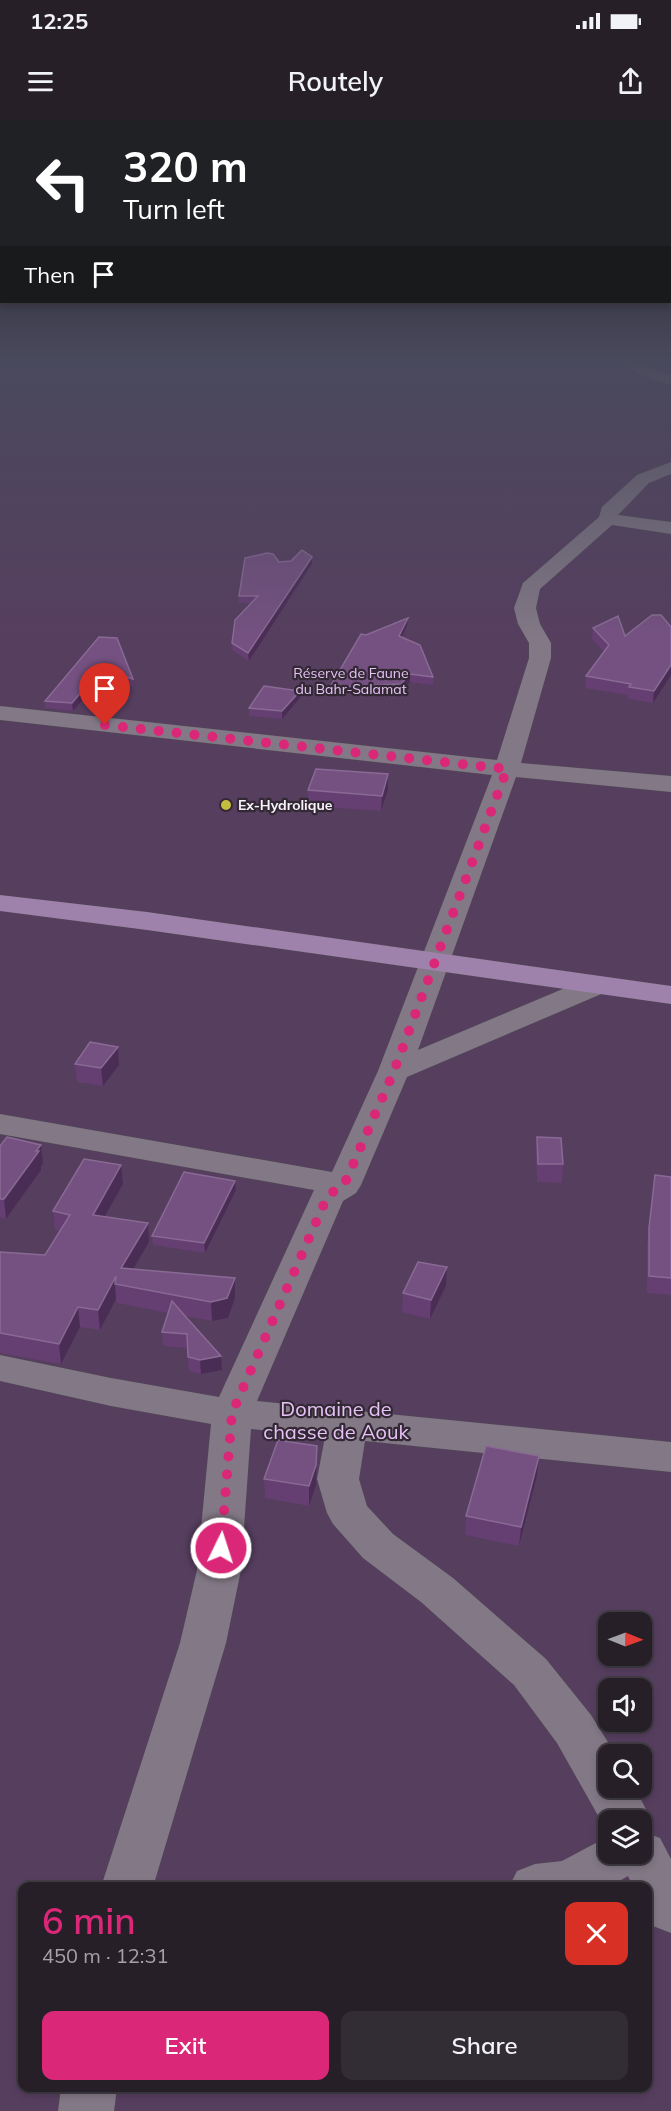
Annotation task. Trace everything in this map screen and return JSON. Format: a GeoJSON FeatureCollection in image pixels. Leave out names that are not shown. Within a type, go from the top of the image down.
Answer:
{"type":"FeatureCollection","features":[{"type":"Feature","properties":{"kind":"main road"},"geometry":{"type":"LineString","coordinates":[[0,903],[595,986],[671,994]]}},
{"type":"Feature","properties":{"kind":"street"},"geometry":{"type":"LineString","coordinates":[[129,1882],[203,1643],[219,1569],[232,1413],[328,1195],[344,1185],[394,1071],[507,769],[540,658],[540,644],[529,624],[525,608],[530,587],[608,519],[609,511],[643,479],[670,467]]}},
{"type":"Feature","properties":{"kind":"street"},"geometry":{"type":"LineString","coordinates":[[608,519],[671,528]]}},
{"type":"Feature","properties":{"kind":"street"},"geometry":{"type":"LineString","coordinates":[[3,718],[671,784]]}},
{"type":"Feature","properties":{"kind":"street"},"geometry":{"type":"LineString","coordinates":[[394,1071],[595,986]]}},
{"type":"Feature","properties":{"kind":"street"},"geometry":{"type":"LineString","coordinates":[[0,1124],[344,1185]]}},
{"type":"Feature","properties":{"kind":"street"},"geometry":{"type":"LineString","coordinates":[[0,1368],[111,1392],[232,1413],[671,1457]]}},
{"type":"Feature","properties":{"kind":"street"},"geometry":{"type":"LineString","coordinates":[[347,1425],[338,1479],[348,1513],[378,1546],[437,1590],[530,1672],[574,1729],[598,1769]]}},
{"type":"Feature","properties":{"kind":"street"},"geometry":{"type":"LineString","coordinates":[[571,1882],[603,1864]]}},
{"type":"Feature","properties":{"kind":"street"},"geometry":{"type":"LineString","coordinates":[[647,1864],[671,1909]]}},
{"type":"Feature","properties":{"kind":"street"},"geometry":{"type":"LineString","coordinates":[[86,2111],[88,2092]]}},
{"type":"Feature","properties":{"kind":"green space","name":"Domaine de chasse de Aouk"},"geometry":{"type":"Polygon","coordinates":[[[0,454],[671,454],[671,2111],[0,2111],[0,454]]]}},
{"type":"Feature","properties":{"kind":"building"},"geometry":{"type":"Polygon","coordinates":[[[302,550],[312,557],[248,653],[232,643],[235,620],[258,596],[239,596],[245,558],[267,553],[273,554],[279,562],[291,561],[302,550]]]}},
{"type":"Feature","properties":{"kind":"building"},"geometry":{"type":"Polygon","coordinates":[[[652,615],[661,615],[671,627],[671,665],[654,691],[629,687],[631,684],[586,676],[609,645],[593,628],[618,616],[625,636],[652,615]]]}},
{"type":"Feature","properties":{"kind":"building"},"geometry":{"type":"Polygon","coordinates":[[[408,618],[399,636],[420,645],[433,677],[410,674],[401,684],[330,687],[361,634],[366,635],[408,618]]]}},
{"type":"Feature","properties":{"kind":"building"},"geometry":{"type":"Polygon","coordinates":[[[99,637],[117,638],[133,679],[101,669],[72,703],[45,701],[99,637]]]}},
{"type":"Feature","properties":{"kind":"building"},"geometry":{"type":"Polygon","coordinates":[[[264,686],[300,691],[282,711],[249,708],[264,686]]]}},
{"type":"Feature","properties":{"kind":"building"},"geometry":{"type":"Polygon","coordinates":[[[316,769],[388,774],[382,796],[308,790],[316,769]]]}},
{"type":"Feature","properties":{"kind":"building"},"geometry":{"type":"Polygon","coordinates":[[[90,1042],[118,1047],[101,1068],[75,1064],[90,1042]]]}},
{"type":"Feature","properties":{"kind":"building"},"geometry":{"type":"Polygon","coordinates":[[[7,1137],[41,1145],[4,1199],[0,1199],[0,1146],[7,1137]]]}},
{"type":"Feature","properties":{"kind":"building"},"geometry":{"type":"Polygon","coordinates":[[[537,1137],[561,1138],[563,1164],[538,1164],[537,1137]]]}},
{"type":"Feature","properties":{"kind":"building"},"geometry":{"type":"Polygon","coordinates":[[[84,1159],[121,1165],[93,1215],[148,1223],[121,1268],[235,1278],[227,1298],[211,1302],[115,1284],[116,1276],[98,1310],[78,1307],[59,1344],[0,1333],[0,1252],[45,1255],[70,1215],[53,1211],[84,1159]]]}},
{"type":"Feature","properties":{"kind":"building"},"geometry":{"type":"Polygon","coordinates":[[[184,1172],[235,1181],[204,1243],[152,1236],[184,1172]]]}},
{"type":"Feature","properties":{"kind":"building"},"geometry":{"type":"Polygon","coordinates":[[[655,1175],[671,1177],[671,1278],[649,1276],[649,1228],[655,1175]]]}},
{"type":"Feature","properties":{"kind":"building"},"geometry":{"type":"Polygon","coordinates":[[[418,1262],[447,1267],[431,1300],[403,1293],[418,1262]]]}},
{"type":"Feature","properties":{"kind":"building"},"geometry":{"type":"Polygon","coordinates":[[[172,1301],[221,1356],[200,1360],[188,1357],[187,1334],[162,1332],[172,1301]]]}},
{"type":"Feature","properties":{"kind":"building"},"geometry":{"type":"Polygon","coordinates":[[[278,1440],[317,1446],[316,1465],[309,1486],[264,1479],[278,1440]]]}},
{"type":"Feature","properties":{"kind":"building"},"geometry":{"type":"Polygon","coordinates":[[[486,1446],[539,1456],[521,1527],[466,1516],[486,1446]]]}},
{"type":"Feature","properties":{"kind":"place","name":"Ex-Hydrolique"},"geometry":{"type":"Point","coordinates":[226,805]}},
{"type":"Feature","properties":{"kind":"route"},"geometry":{"type":"LineString","coordinates":[[105,725],[507,769],[394,1071],[344,1185],[328,1195],[232,1413],[221,1548]]}},
{"type":"Feature","properties":{"kind":"park label","name":"Réserve de Faune du Bahr-Salamat"},"geometry":{"type":"Point","coordinates":[351,682]}}]}
